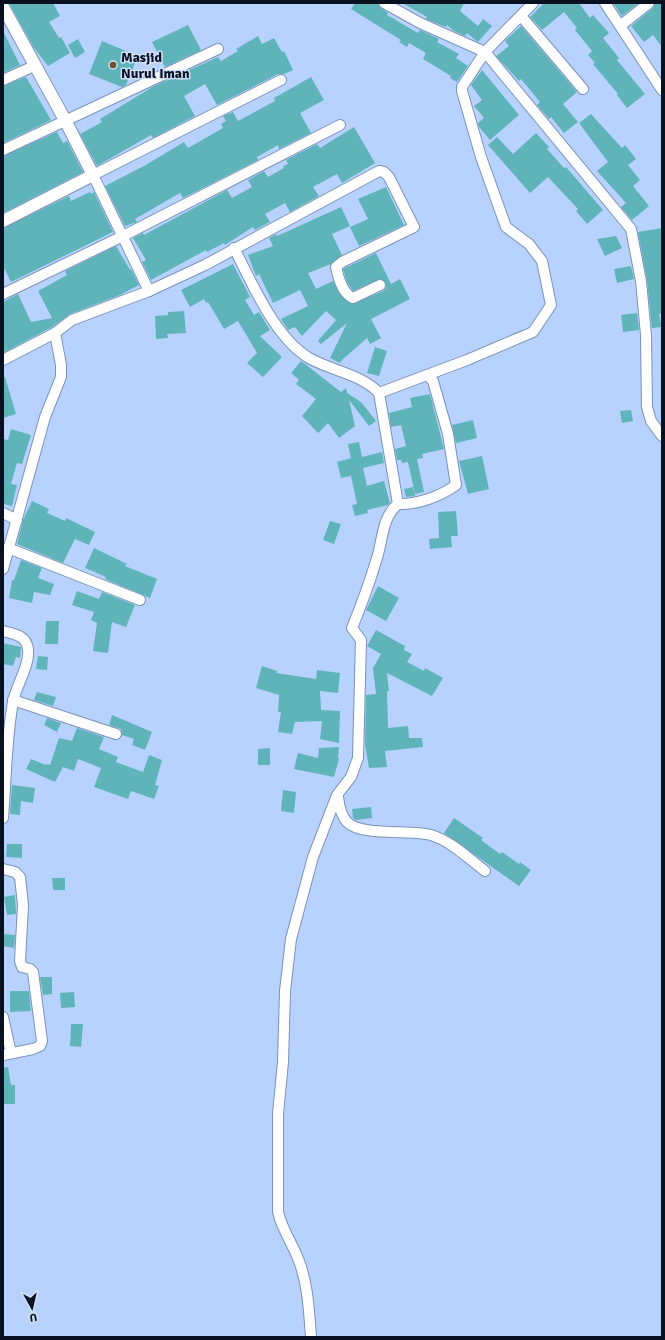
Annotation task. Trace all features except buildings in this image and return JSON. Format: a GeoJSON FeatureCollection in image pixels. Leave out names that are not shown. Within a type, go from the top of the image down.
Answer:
{"type":"FeatureCollection","features":[{"type":"Feature","properties":{"kind":"street"},"geometry":{"type":"LineString","coordinates":[[384,3],[420,23],[485,52],[631,229],[641,281],[646,335],[647,407],[651,421],[662,436]]}},
{"type":"Feature","properties":{"kind":"street"},"geometry":{"type":"LineString","coordinates":[[379,393],[467,360],[533,332],[551,305],[542,261],[529,244],[506,227],[498,208],[463,100],[462,87],[485,52],[533,3]]}},
{"type":"Feature","properties":{"kind":"street"},"geometry":{"type":"LineString","coordinates":[[605,3],[662,90]]}},
{"type":"Feature","properties":{"kind":"street"},"geometry":{"type":"LineString","coordinates":[[620,26],[649,3]]}},
{"type":"Feature","properties":{"kind":"street"},"geometry":{"type":"LineString","coordinates":[[4,10],[65,120],[150,291]]}},
{"type":"Feature","properties":{"kind":"street"},"geometry":{"type":"LineString","coordinates":[[520,16],[583,89]]}},
{"type":"Feature","properties":{"kind":"street"},"geometry":{"type":"LineString","coordinates":[[3,150],[218,49]]}},
{"type":"Feature","properties":{"kind":"street"},"geometry":{"type":"LineString","coordinates":[[3,80],[34,66]]}},
{"type":"Feature","properties":{"kind":"street"},"geometry":{"type":"LineString","coordinates":[[3,222],[280,80]]}},
{"type":"Feature","properties":{"kind":"street"},"geometry":{"type":"LineString","coordinates":[[3,294],[123,236],[340,125]]}},
{"type":"Feature","properties":{"kind":"street"},"geometry":{"type":"LineString","coordinates":[[3,360],[55,333],[72,320],[150,291],[205,265],[379,171],[384,172],[389,177],[414,227],[342,262],[336,267],[345,291],[352,298],[380,285]]}},
{"type":"Feature","properties":{"kind":"street"},"geometry":{"type":"LineString","coordinates":[[234,248],[272,318],[293,347],[324,366],[365,381],[379,393],[398,504]]}},
{"type":"Feature","properties":{"kind":"street"},"geometry":{"type":"LineString","coordinates":[[3,569],[45,417],[61,377],[61,365],[55,333]]}},
{"type":"Feature","properties":{"kind":"street"},"geometry":{"type":"LineString","coordinates":[[311,1337],[304,1277],[298,1258],[281,1222],[278,1212],[278,1114],[283,1062],[285,990],[291,939],[312,856],[337,795],[351,776],[358,758],[361,640],[352,628],[377,558],[385,521],[392,509],[398,504],[412,504],[448,491],[456,486],[448,434],[433,381],[427,375]]}},
{"type":"Feature","properties":{"kind":"street"},"geometry":{"type":"LineString","coordinates":[[3,513],[17,520]]}},
{"type":"Feature","properties":{"kind":"street"},"geometry":{"type":"LineString","coordinates":[[8,548],[140,600]]}},
{"type":"Feature","properties":{"kind":"street"},"geometry":{"type":"LineString","coordinates":[[3,631],[19,635],[26,640],[28,650],[26,662],[14,700],[3,818]]}},
{"type":"Feature","properties":{"kind":"street"},"geometry":{"type":"LineString","coordinates":[[14,700],[116,734]]}},
{"type":"Feature","properties":{"kind":"street"},"geometry":{"type":"LineString","coordinates":[[337,795],[339,808],[347,823],[356,827],[375,831],[424,833],[433,836],[443,841],[485,871]]}},
{"type":"Feature","properties":{"kind":"street"},"geometry":{"type":"LineString","coordinates":[[3,869],[15,872],[20,877],[23,905],[20,961],[22,967],[30,969],[33,972],[42,1041],[40,1046],[33,1049],[7,1054],[3,1017]]}},
{"type":"Feature","properties":{"kind":"place","name":"Masjid Nurul Iman"},"geometry":{"type":"Point","coordinates":[113,65]}}]}
